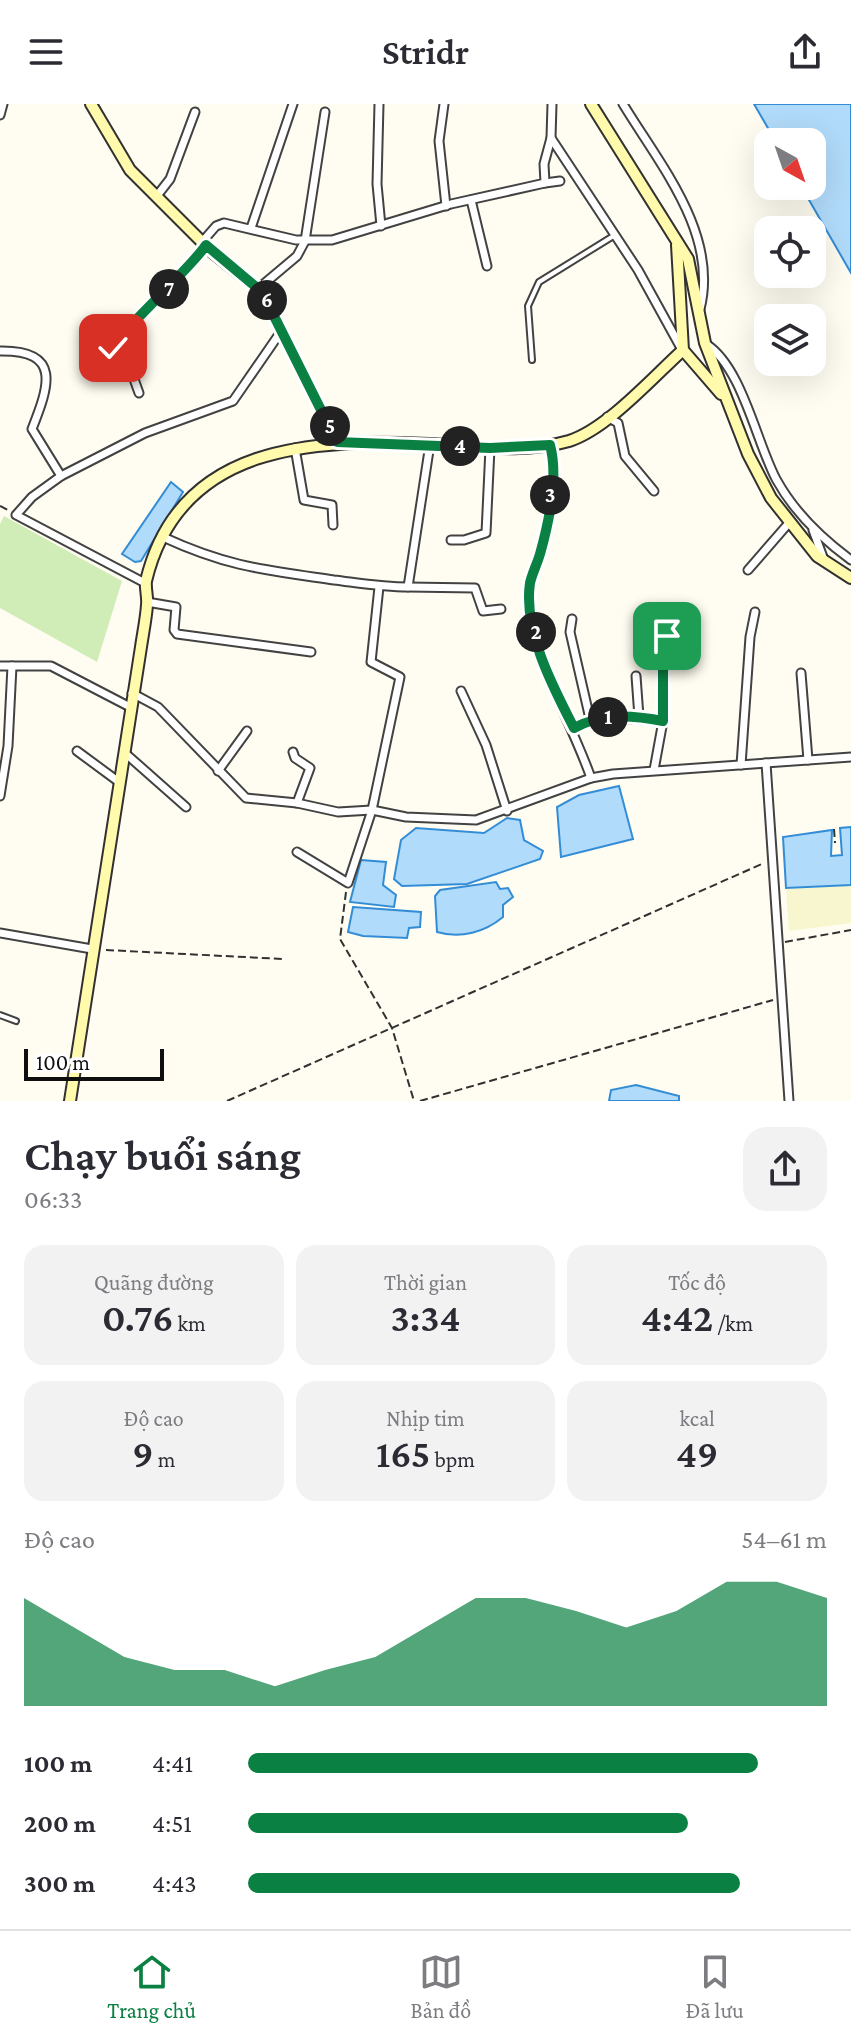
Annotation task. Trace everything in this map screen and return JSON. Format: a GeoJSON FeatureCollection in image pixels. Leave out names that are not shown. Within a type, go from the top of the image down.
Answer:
{"type":"FeatureCollection","features":[{"type":"Feature","properties":{"kind":"street"},"geometry":{"type":"LineString","coordinates":[[0,115],[3,104]]}},
{"type":"Feature","properties":{"kind":"street"},"geometry":{"type":"LineString","coordinates":[[91,104],[120,156],[156,197],[204,244],[259,288],[283,328],[337,442]]}},
{"type":"Feature","properties":{"kind":"street"},"geometry":{"type":"LineString","coordinates":[[251,228],[293,104]]}},
{"type":"Feature","properties":{"kind":"street"},"geometry":{"type":"LineString","coordinates":[[379,104],[377,184],[381,226]]}},
{"type":"Feature","properties":{"kind":"street"},"geometry":{"type":"LineString","coordinates":[[444,104],[439,141],[446,206]]}},
{"type":"Feature","properties":{"kind":"street"},"geometry":{"type":"LineString","coordinates":[[545,183],[544,164],[551,138],[552,104]]}},
{"type":"Feature","properties":{"kind":"street"},"geometry":{"type":"LineString","coordinates":[[591,104],[688,259],[705,343],[748,454],[788,524],[826,563],[851,578]]}},
{"type":"Feature","properties":{"kind":"street"},"geometry":{"type":"LineString","coordinates":[[623,104],[697,229],[704,281],[699,315]]}},
{"type":"Feature","properties":{"kind":"street"},"geometry":{"type":"LineString","coordinates":[[156,197],[170,179],[195,112]]}},
{"type":"Feature","properties":{"kind":"street"},"geometry":{"type":"LineString","coordinates":[[259,288],[297,256],[305,241],[325,112]]}},
{"type":"Feature","properties":{"kind":"street"},"geometry":{"type":"LineString","coordinates":[[551,138],[615,235],[683,350],[727,400]]}},
{"type":"Feature","properties":{"kind":"street"},"geometry":{"type":"LineString","coordinates":[[139,393],[130,368],[114,350],[113,341],[196,261],[214,228],[224,223],[305,241],[332,240],[446,206],[560,181]]}},
{"type":"Feature","properties":{"kind":"street"},"geometry":{"type":"LineString","coordinates":[[471,200],[487,266]]}},
{"type":"Feature","properties":{"kind":"street"},"geometry":{"type":"LineString","coordinates":[[677,239],[683,350]]}},
{"type":"Feature","properties":{"kind":"street"},"geometry":{"type":"LineString","coordinates":[[145,583],[16,515],[32,497],[61,476],[145,433],[233,401],[283,328]]}},
{"type":"Feature","properties":{"kind":"street"},"geometry":{"type":"LineString","coordinates":[[705,343],[723,356],[776,479],[812,528],[851,560]]}},
{"type":"Feature","properties":{"kind":"street"},"geometry":{"type":"LineString","coordinates":[[0,351],[25,350],[39,357],[47,374],[46,395],[32,429],[61,476]]}},
{"type":"Feature","properties":{"kind":"street"},"geometry":{"type":"LineString","coordinates":[[70,1101],[147,602],[145,583],[163,537],[203,486],[227,468],[295,448],[337,442],[490,448],[550,445],[581,435],[607,417],[683,350]]}},
{"type":"Feature","properties":{"kind":"street"},"geometry":{"type":"LineString","coordinates":[[607,417],[618,423],[625,456],[654,491]]}},
{"type":"Feature","properties":{"kind":"street"},"geometry":{"type":"LineString","coordinates":[[408,587],[430,444]]}},
{"type":"Feature","properties":{"kind":"street"},"geometry":{"type":"LineString","coordinates":[[550,445],[553,472],[549,505],[542,547],[530,582],[529,610],[555,689],[574,728],[591,778]]}},
{"type":"Feature","properties":{"kind":"street"},"geometry":{"type":"LineString","coordinates":[[295,448],[304,500],[332,505],[333,525]]}},
{"type":"Feature","properties":{"kind":"street"},"geometry":{"type":"LineString","coordinates":[[451,540],[464,540],[486,533],[490,448]]}},
{"type":"Feature","properties":{"kind":"street"},"geometry":{"type":"LineString","coordinates":[[748,570],[788,524]]}},
{"type":"Feature","properties":{"kind":"street"},"geometry":{"type":"LineString","coordinates":[[812,528],[826,563]]}},
{"type":"Feature","properties":{"kind":"street"},"geometry":{"type":"LineString","coordinates":[[163,537],[199,554],[248,569],[379,587],[475,588],[483,611],[501,609]]}},
{"type":"Feature","properties":{"kind":"street"},"geometry":{"type":"LineString","coordinates":[[297,852],[348,883],[372,810],[400,677],[371,662],[379,587]]}},
{"type":"Feature","properties":{"kind":"street"},"geometry":{"type":"LineString","coordinates":[[147,602],[176,607],[174,630],[177,634],[311,652]]}},
{"type":"Feature","properties":{"kind":"street"},"geometry":{"type":"LineString","coordinates":[[741,765],[750,637],[755,612]]}},
{"type":"Feature","properties":{"kind":"street"},"geometry":{"type":"LineString","coordinates":[[572,619],[570,632],[590,719]]}},
{"type":"Feature","properties":{"kind":"street"},"geometry":{"type":"LineString","coordinates":[[654,770],[663,721],[665,639],[683,636],[686,631]]}},
{"type":"Feature","properties":{"kind":"street"},"geometry":{"type":"LineString","coordinates":[[0,666],[51,666],[130,707]]}},
{"type":"Feature","properties":{"kind":"street"},"geometry":{"type":"LineString","coordinates":[[0,796],[8,746],[12,666]]}},
{"type":"Feature","properties":{"kind":"street"},"geometry":{"type":"LineString","coordinates":[[801,673],[808,760]]}},
{"type":"Feature","properties":{"kind":"street"},"geometry":{"type":"LineString","coordinates":[[636,676],[639,717]]}},
{"type":"Feature","properties":{"kind":"street"},"geometry":{"type":"LineString","coordinates":[[461,691],[486,745],[507,811]]}},
{"type":"Feature","properties":{"kind":"street"},"geometry":{"type":"LineString","coordinates":[[132,693],[158,707],[243,798],[297,803],[338,812],[372,810],[406,817],[476,820],[591,778],[654,770],[851,757]]}},
{"type":"Feature","properties":{"kind":"street"},"geometry":{"type":"LineString","coordinates":[[574,728],[590,719],[639,717],[663,721]]}},
{"type":"Feature","properties":{"kind":"street"},"geometry":{"type":"LineString","coordinates":[[218,771],[247,731]]}},
{"type":"Feature","properties":{"kind":"street"},"geometry":{"type":"LineString","coordinates":[[77,751],[119,782]]}},
{"type":"Feature","properties":{"kind":"street"},"geometry":{"type":"LineString","coordinates":[[293,752],[295,758],[310,768],[297,803]]}},
{"type":"Feature","properties":{"kind":"street"},"geometry":{"type":"LineString","coordinates":[[125,753],[186,807]]}},
{"type":"Feature","properties":{"kind":"street"},"geometry":{"type":"LineString","coordinates":[[766,763],[789,1101]]}},
{"type":"Feature","properties":{"kind":"street"},"geometry":{"type":"LineString","coordinates":[[0,933],[92,949]]}},
{"type":"Feature","properties":{"kind":"lane"},"geometry":{"type":"LineString","coordinates":[[532,360],[528,306],[539,282],[615,235]]}},
{"type":"Feature","properties":{"kind":"lane"},"geometry":{"type":"LineString","coordinates":[[0,1015],[16,1021]]}},
{"type":"Feature","properties":{"kind":"path"},"geometry":{"type":"LineString","coordinates":[[0,506],[16,515]]}},
{"type":"Feature","properties":{"kind":"path"},"geometry":{"type":"LineString","coordinates":[[834,829],[835,843]]}},
{"type":"Feature","properties":{"kind":"path"},"geometry":{"type":"LineString","coordinates":[[227,1101],[773,859]]}},
{"type":"Feature","properties":{"kind":"path"},"geometry":{"type":"LineString","coordinates":[[348,883],[340,939],[392,1028],[414,1101]]}},
{"type":"Feature","properties":{"kind":"path"},"geometry":{"type":"LineString","coordinates":[[778,944],[851,930]]}},
{"type":"Feature","properties":{"kind":"path"},"geometry":{"type":"LineString","coordinates":[[92,949],[283,959]]}},
{"type":"Feature","properties":{"kind":"path"},"geometry":{"type":"LineString","coordinates":[[420,1101],[782,998]]}},
{"type":"Feature","properties":{"kind":"green space"},"geometry":{"type":"Polygon","coordinates":[[[4,516],[122,581],[97,662],[0,608],[0,524],[4,516]]]}},
{"type":"Feature","properties":{"kind":"green space"},"geometry":{"type":"Polygon","coordinates":[[[851,885],[851,923],[789,931],[786,889],[851,885]]]}},
{"type":"Feature","properties":{"kind":"water"},"geometry":{"type":"Polygon","coordinates":[[[754,104],[851,104],[851,273],[826,230],[826,216],[818,216],[809,200],[826,200],[826,128],[768,128],[754,104]]]}},
{"type":"Feature","properties":{"kind":"water"},"geometry":{"type":"Polygon","coordinates":[[[171,482],[183,492],[141,561],[135,562],[122,554],[171,482]]]}},
{"type":"Feature","properties":{"kind":"water"},"geometry":{"type":"Polygon","coordinates":[[[619,786],[633,839],[561,857],[557,807],[579,795],[619,786]]]}},
{"type":"Feature","properties":{"kind":"water"},"geometry":{"type":"Polygon","coordinates":[[[507,818],[520,820],[524,840],[543,851],[540,859],[467,884],[402,886],[394,879],[401,840],[416,828],[484,833],[507,818]]]}},
{"type":"Feature","properties":{"kind":"water"},"geometry":{"type":"Polygon","coordinates":[[[851,827],[851,885],[786,888],[783,837],[832,830],[831,856],[842,855],[840,828],[851,827]]]}},
{"type":"Feature","properties":{"kind":"water"},"geometry":{"type":"Polygon","coordinates":[[[361,860],[386,862],[383,885],[396,895],[394,907],[350,902],[361,860]]]}},
{"type":"Feature","properties":{"kind":"water"},"geometry":{"type":"Polygon","coordinates":[[[496,882],[500,889],[508,888],[513,897],[503,905],[503,917],[472,933],[455,935],[437,932],[435,896],[440,890],[496,882]]]}},
{"type":"Feature","properties":{"kind":"water"},"geometry":{"type":"Polygon","coordinates":[[[353,907],[421,912],[420,927],[409,928],[407,938],[363,936],[348,932],[353,907]]]}},
{"type":"Feature","properties":{"kind":"water"},"geometry":{"type":"Polygon","coordinates":[[[636,1085],[679,1096],[679,1101],[609,1101],[611,1090],[636,1085]]]}},
{"type":"Feature","properties":{"kind":"route"},"geometry":{"type":"LineString","coordinates":[[113,348],[116,337],[160,298],[196,261],[206,245],[262,292],[288,338],[337,442],[490,448],[550,445],[553,472],[549,505],[542,547],[530,582],[529,610],[546,666],[574,728],[599,717],[639,717],[663,721],[663,651],[667,636]]}}]}
